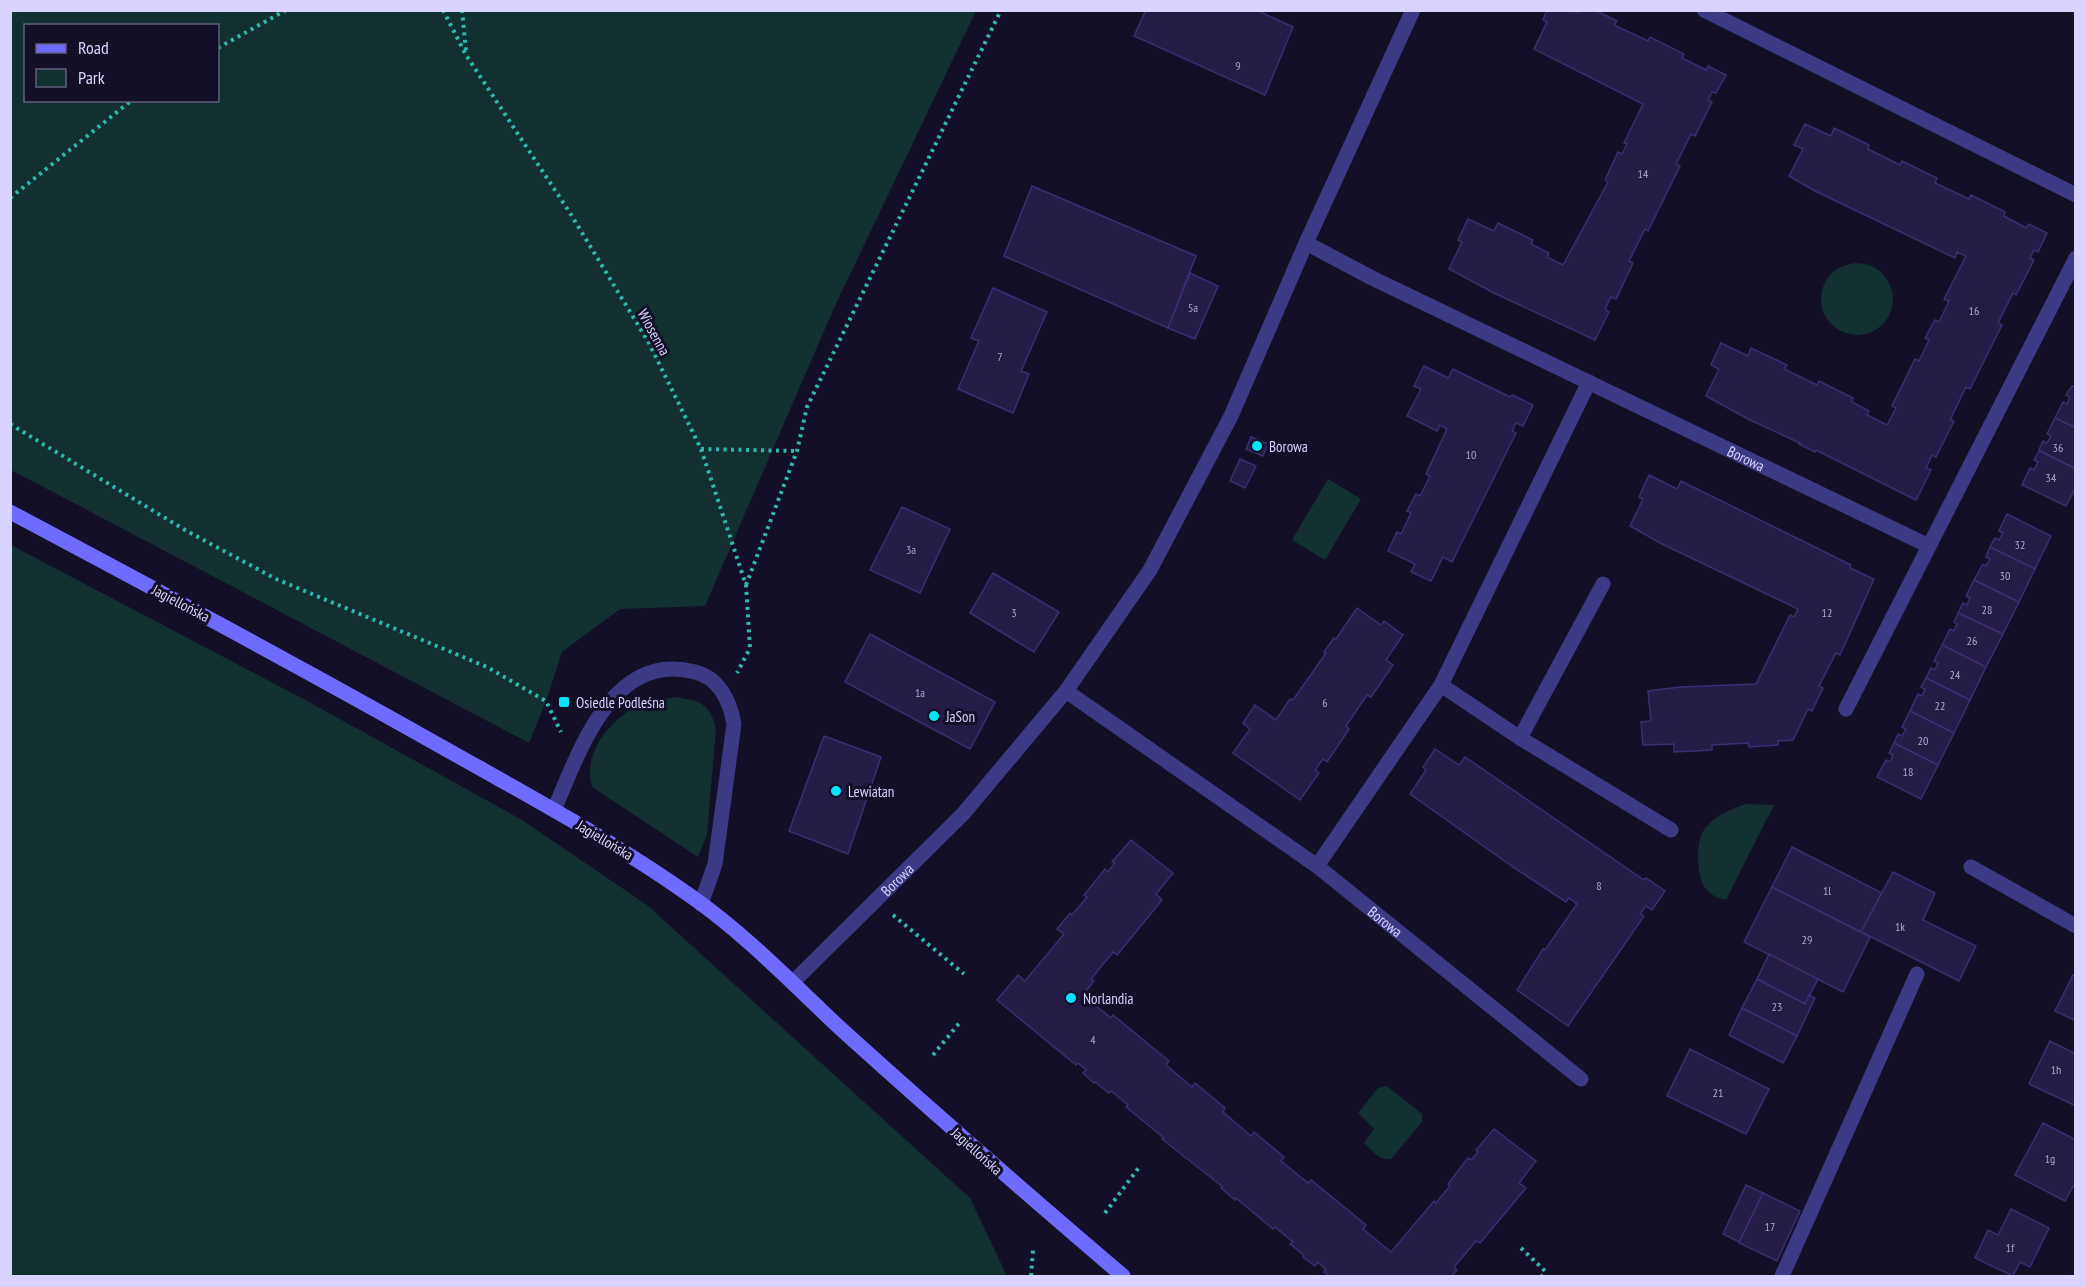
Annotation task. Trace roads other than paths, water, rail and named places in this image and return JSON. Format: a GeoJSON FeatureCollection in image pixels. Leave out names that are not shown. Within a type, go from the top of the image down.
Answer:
{"type":"FeatureCollection","features":[{"type":"Feature","properties":{"kind":"street","name":"Borowa"},"geometry":{"type":"LineString","coordinates":[[793,982],[963,814],[1066,692],[1155,559],[1232,416],[1306,243],[1413,10]]}},
{"type":"Feature","properties":{"kind":"street"},"geometry":{"type":"LineString","coordinates":[[1704,10],[2076,195]]}},
{"type":"Feature","properties":{"kind":"street","name":"Borowa"},"geometry":{"type":"LineString","coordinates":[[1306,243],[1372,278],[1929,546]]}},
{"type":"Feature","properties":{"kind":"street"},"geometry":{"type":"LineString","coordinates":[[1846,709],[2076,258]]}},
{"type":"Feature","properties":{"kind":"street"},"geometry":{"type":"LineString","coordinates":[[1317,866],[1441,684],[1589,382]]}},
{"type":"Feature","properties":{"kind":"street","name":"Jagiellońska"},"geometry":{"type":"LineString","coordinates":[[10,512],[293,663],[554,810],[619,848],[701,904],[793,982],[838,1026],[1004,1175],[1123,1276]]}},
{"type":"Feature","properties":{"kind":"street"},"geometry":{"type":"LineString","coordinates":[[1520,738],[1603,584]]}},
{"type":"Feature","properties":{"kind":"street"},"geometry":{"type":"LineString","coordinates":[[554,810],[593,723],[612,698],[633,681],[657,671],[678,669],[697,672],[712,681],[725,694],[732,708],[734,724],[715,864],[701,904]]}},
{"type":"Feature","properties":{"kind":"street"},"geometry":{"type":"LineString","coordinates":[[1441,684],[1520,738],[1671,830]]}},
{"type":"Feature","properties":{"kind":"street","name":"Borowa"},"geometry":{"type":"LineString","coordinates":[[1066,692],[1317,866],[1581,1079]]}},
{"type":"Feature","properties":{"kind":"street"},"geometry":{"type":"LineString","coordinates":[[1971,867],[2076,926]]}},
{"type":"Feature","properties":{"kind":"street"},"geometry":{"type":"LineString","coordinates":[[1782,1276],[1917,974]]}},
{"type":"Feature","properties":{"kind":"place","name":"Borowa"},"geometry":{"type":"Point","coordinates":[1257,446]}},
{"type":"Feature","properties":{"kind":"place","name":"Osiedle Podleśna"},"geometry":{"type":"Point","coordinates":[564,702]}},
{"type":"Feature","properties":{"kind":"place","name":"JaSon"},"geometry":{"type":"Point","coordinates":[934,716]}},
{"type":"Feature","properties":{"kind":"place","name":"Lewiatan"},"geometry":{"type":"Point","coordinates":[836,791]}},
{"type":"Feature","properties":{"kind":"place","name":"Norlandia"},"geometry":{"type":"Point","coordinates":[1071,998]}}]}
